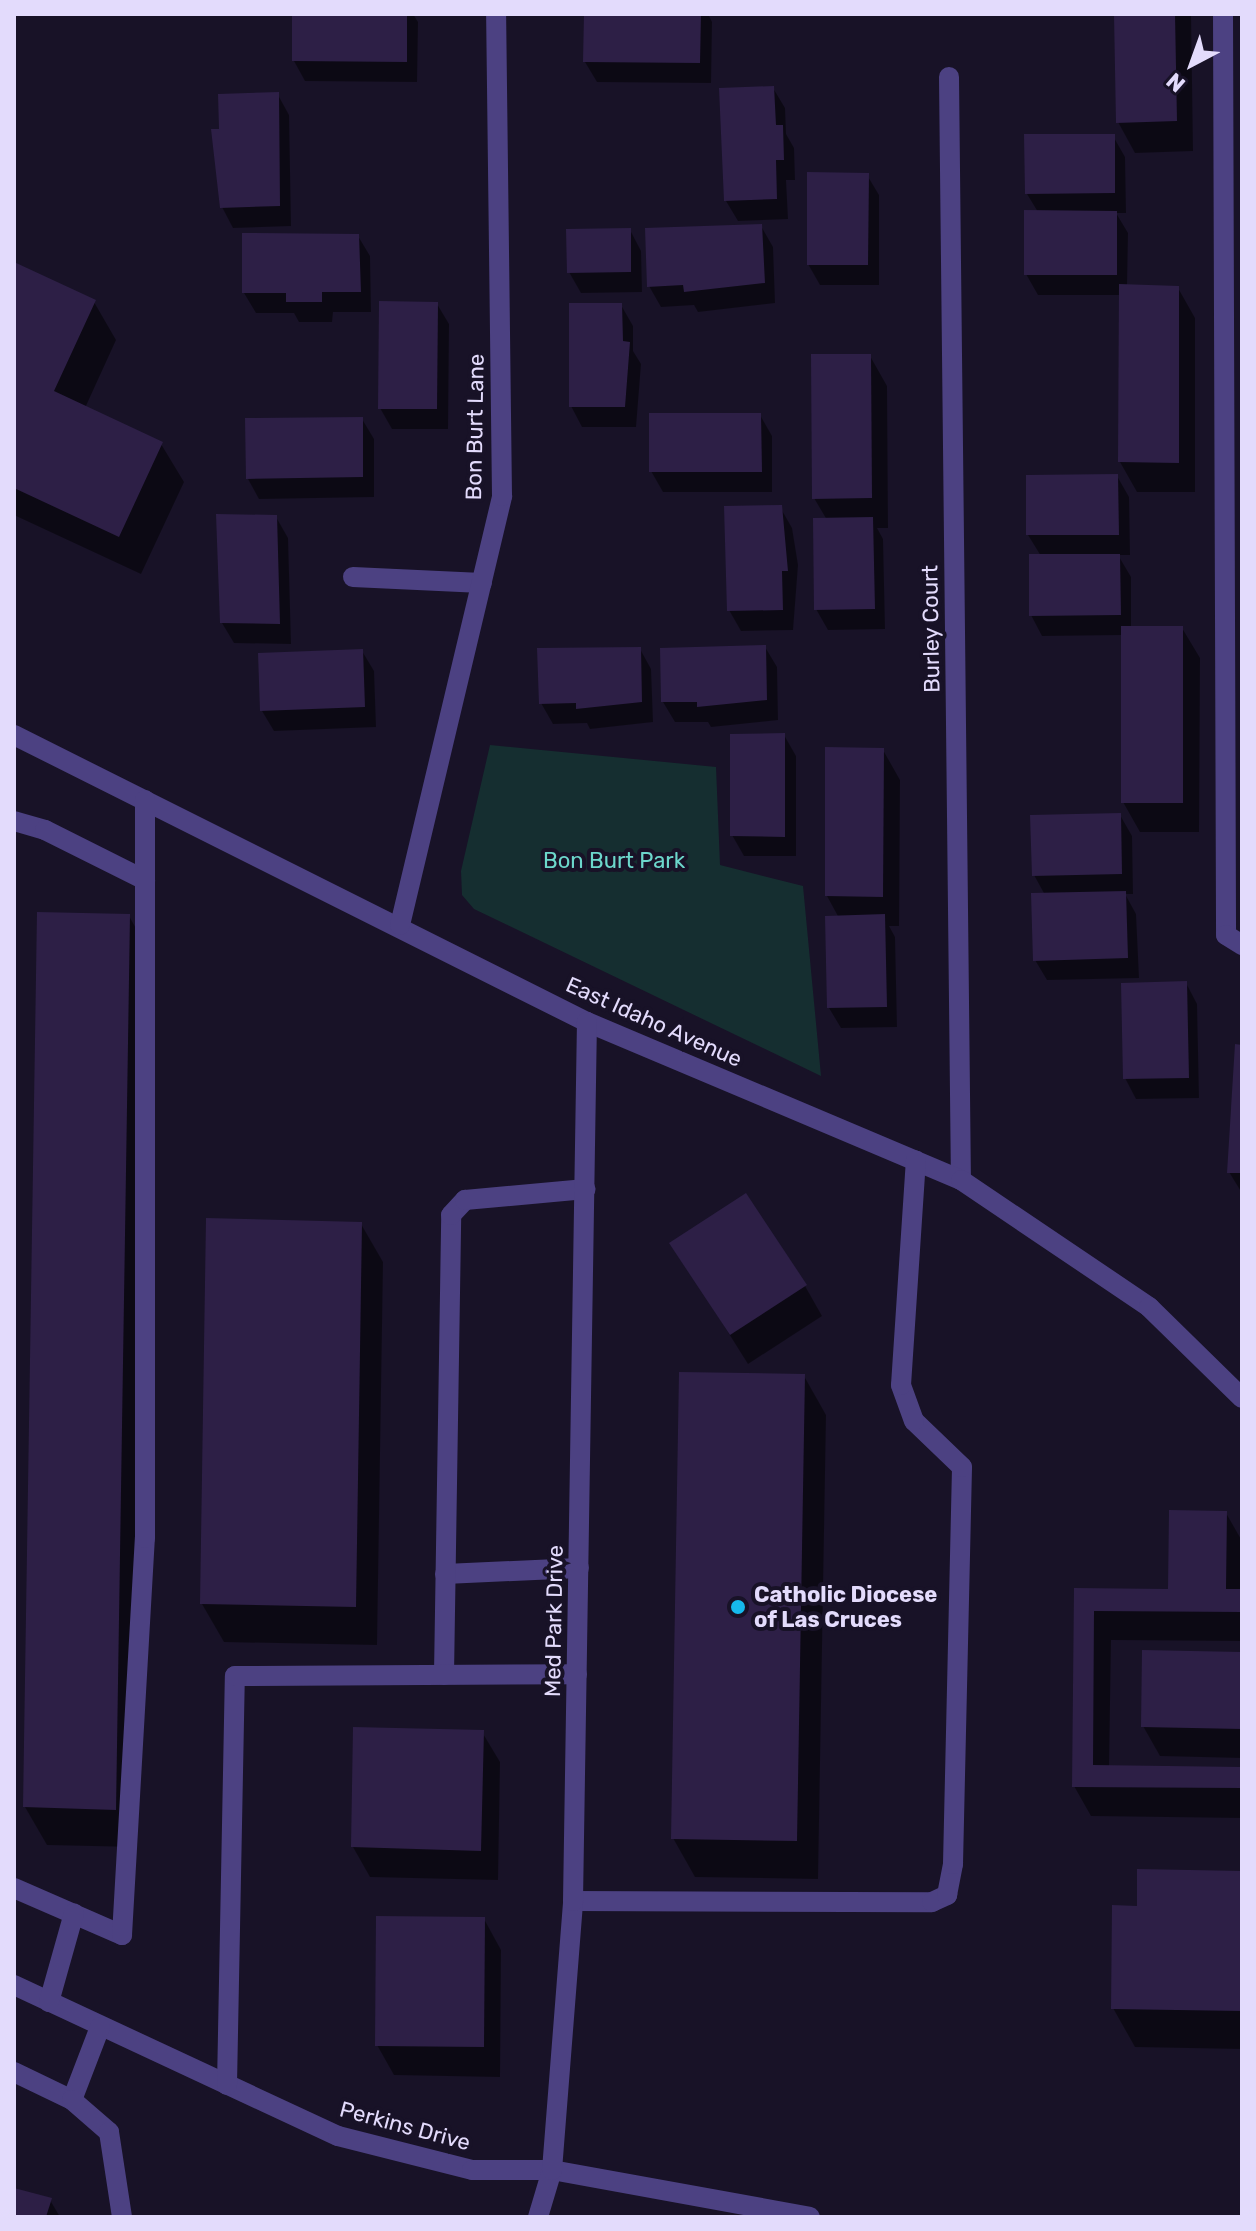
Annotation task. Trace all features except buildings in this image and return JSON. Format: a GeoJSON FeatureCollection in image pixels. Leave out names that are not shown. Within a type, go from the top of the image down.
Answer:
{"type":"FeatureCollection","features":[{"type":"Feature","properties":{"kind":"street","name":"Bon Burt Lane"},"geometry":{"type":"LineString","coordinates":[[400,925],[502,496],[496,14]]}},
{"type":"Feature","properties":{"kind":"street"},"geometry":{"type":"LineString","coordinates":[[1223,14],[1226,935],[1242,945]]}},
{"type":"Feature","properties":{"kind":"street","name":"Burley Court"},"geometry":{"type":"LineString","coordinates":[[949,77],[961,1180]]}},
{"type":"Feature","properties":{"kind":"street"},"geometry":{"type":"LineString","coordinates":[[353,577],[482,583]]}},
{"type":"Feature","properties":{"kind":"street","name":"East Idaho Avenue"},"geometry":{"type":"LineString","coordinates":[[14,735],[400,925],[587,1022],[961,1180],[1149,1307],[1242,1398]]}},
{"type":"Feature","properties":{"kind":"street"},"geometry":{"type":"LineString","coordinates":[[14,1888],[122,1935],[145,1538],[145,800]]}},
{"type":"Feature","properties":{"kind":"street"},"geometry":{"type":"LineString","coordinates":[[14,821],[45,830],[145,880]]}},
{"type":"Feature","properties":{"kind":"street","name":"Med Park Drive"},"geometry":{"type":"LineString","coordinates":[[538,2217],[552,2170],[573,1901],[587,1022]]}},
{"type":"Feature","properties":{"kind":"street"},"geometry":{"type":"LineString","coordinates":[[573,1901],[932,1902],[947,1895],[953,1864],[962,1467],[914,1421],[901,1385],[916,1161]]}},
{"type":"Feature","properties":{"kind":"street"},"geometry":{"type":"LineString","coordinates":[[444,1675],[451,1215],[465,1200],[585,1189]]}},
{"type":"Feature","properties":{"kind":"street"},"geometry":{"type":"LineString","coordinates":[[445,1574],[579,1568]]}},
{"type":"Feature","properties":{"kind":"street"},"geometry":{"type":"LineString","coordinates":[[227,2085],[235,1676],[577,1674]]}},
{"type":"Feature","properties":{"kind":"street"},"geometry":{"type":"LineString","coordinates":[[49,2002],[74,1913]]}},
{"type":"Feature","properties":{"kind":"street","name":"Perkins Drive"},"geometry":{"type":"LineString","coordinates":[[14,1985],[338,2136],[472,2170],[552,2170],[810,2217]]}},
{"type":"Feature","properties":{"kind":"street"},"geometry":{"type":"LineString","coordinates":[[72,2100],[100,2027]]}},
{"type":"Feature","properties":{"kind":"street"},"geometry":{"type":"LineString","coordinates":[[14,2072],[72,2100],[109,2132],[122,2217]]}},
{"type":"Feature","properties":{"kind":"green space","name":"Bon Burt Park"},"geometry":{"type":"Polygon","coordinates":[[[490,745],[716,767],[720,865],[803,886],[821,1076],[474,909],[462,895],[461,871],[490,745]]]}},
{"type":"Feature","properties":{"kind":"place","name":"Catholic Diocese of Las Cruces"},"geometry":{"type":"Point","coordinates":[738,1607]}}]}
